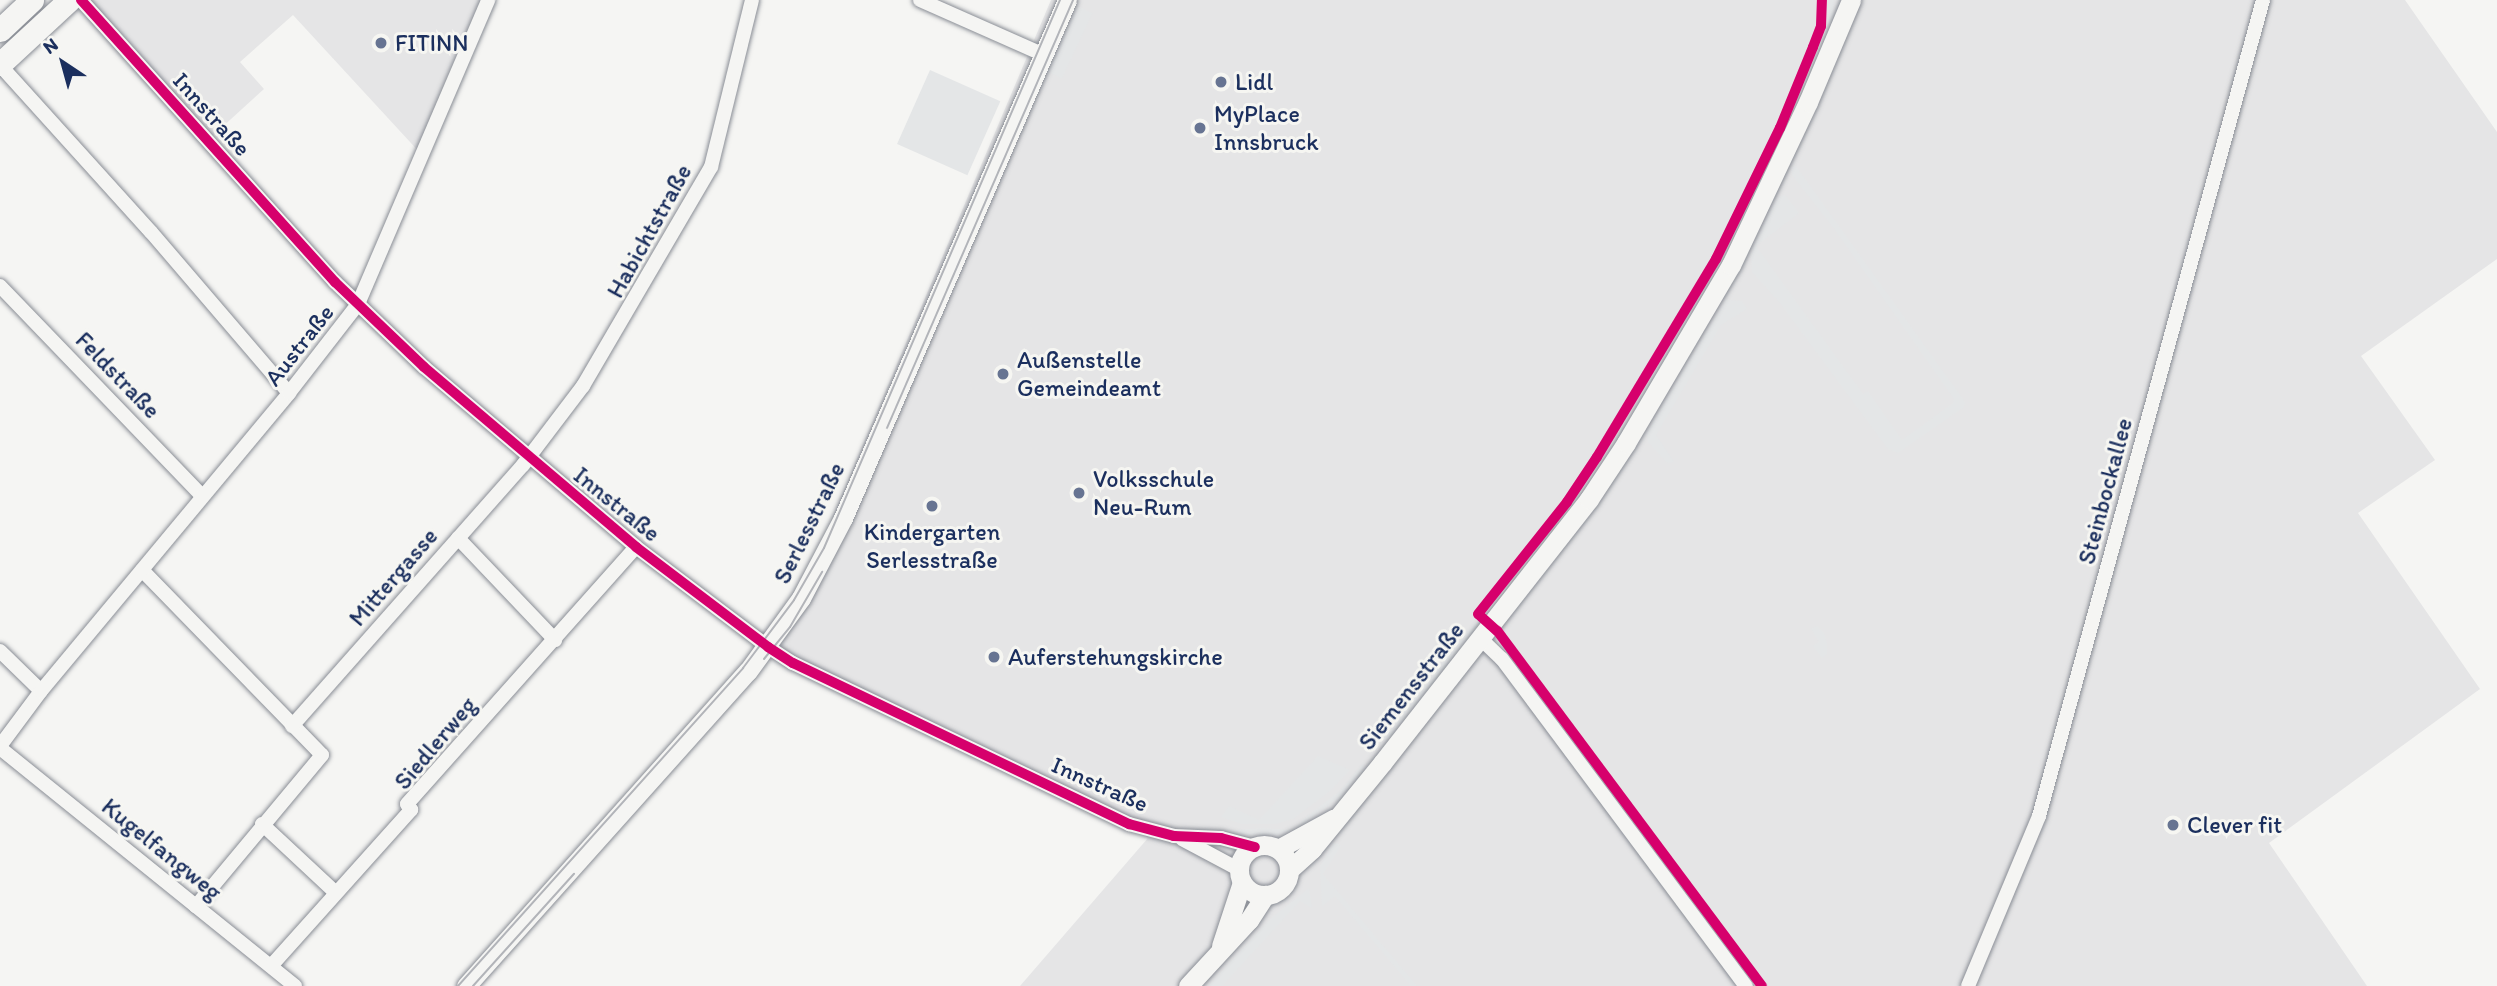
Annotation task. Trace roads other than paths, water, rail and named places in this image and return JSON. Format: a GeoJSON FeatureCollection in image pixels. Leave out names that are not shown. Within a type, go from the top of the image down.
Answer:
{"type":"FeatureCollection","features":[{"type":"Feature","properties":{"kind":"main road"},"geometry":{"type":"LineString","coordinates":[[0,30],[32,0]]}},
{"type":"Feature","properties":{"kind":"main road"},"geometry":{"type":"LineString","coordinates":[[0,64],[69,0]]}},
{"type":"Feature","properties":{"kind":"street","name":"Innstraße"},"geometry":{"type":"LineString","coordinates":[[82,0],[358,303],[424,367],[636,547],[768,647],[793,663],[1129,824],[1174,835],[1221,838],[1255,847]]}},
{"type":"Feature","properties":{"kind":"street","name":"Austraße"},"geometry":{"type":"LineString","coordinates":[[0,747],[41,691],[289,393],[358,303],[488,0]]}},
{"type":"Feature","properties":{"kind":"street","name":"Habichtstraße"},"geometry":{"type":"LineString","coordinates":[[528,458],[583,386],[711,167],[752,0]]}},
{"type":"Feature","properties":{"kind":"street"},"geometry":{"type":"LineString","coordinates":[[920,0],[1042,54]]}},
{"type":"Feature","properties":{"kind":"street","name":"Serlesstraße"},"geometry":{"type":"LineString","coordinates":[[466,986],[768,647],[828,551],[1067,0]]}},
{"type":"Feature","properties":{"kind":"street","name":"Siemensstraße"},"geometry":{"type":"LineString","coordinates":[[1289,870],[1337,817],[1589,499],[1696,327],[1731,265],[1779,166],[1851,0]]}},
{"type":"Feature","properties":{"kind":"street","name":"Steinbockallee"},"geometry":{"type":"LineString","coordinates":[[1968,986],[2039,816],[2263,0]]}},
{"type":"Feature","properties":{"kind":"street"},"geometry":{"type":"LineString","coordinates":[[0,64],[151,232],[289,393]]}},
{"type":"Feature","properties":{"kind":"street","name":"Feldstraße"},"geometry":{"type":"LineString","coordinates":[[0,286],[202,496]]}},
{"type":"Feature","properties":{"kind":"street","name":"Mittergasse"},"geometry":{"type":"LineString","coordinates":[[292,726],[528,458]]}},
{"type":"Feature","properties":{"kind":"street"},"geometry":{"type":"LineString","coordinates":[[458,538],[555,640]]}},
{"type":"Feature","properties":{"kind":"street","name":"Siedlerweg"},"geometry":{"type":"LineString","coordinates":[[271,966],[411,810],[407,804],[636,547]]}},
{"type":"Feature","properties":{"kind":"street"},"geometry":{"type":"LineString","coordinates":[[142,570],[321,755],[196,906]]}},
{"type":"Feature","properties":{"kind":"street"},"geometry":{"type":"LineString","coordinates":[[1480,638],[1502,659],[1746,986]]}},
{"type":"Feature","properties":{"kind":"street"},"geometry":{"type":"LineString","coordinates":[[0,651],[41,691]]}},
{"type":"Feature","properties":{"kind":"street","name":"Kugelfangweg"},"geometry":{"type":"LineString","coordinates":[[0,747],[295,986]]}},
{"type":"Feature","properties":{"kind":"street","name":"Siemensstraße"},"geometry":{"type":"LineString","coordinates":[[1278,849],[1337,817]]}},
{"type":"Feature","properties":{"kind":"street"},"geometry":{"type":"LineString","coordinates":[[262,824],[337,893]]}},
{"type":"Feature","properties":{"kind":"street","name":"Innstraße"},"geometry":{"type":"LineString","coordinates":[[1174,835],[1241,876]]}},
{"type":"Feature","properties":{"kind":"street"},"geometry":{"type":"LineString","coordinates":[[1188,986],[1249,920],[1265,895],[1284,886],[1289,870],[1288,862],[1278,849],[1263,845],[1255,847],[1243,857],[1241,876],[1219,950]]}},
{"type":"Feature","properties":{"kind":"street"},"geometry":{"type":"LineString","coordinates":[[1241,876],[1255,893],[1265,895]]}},
{"type":"Feature","properties":{"kind":"tram line"},"geometry":{"type":"LineString","coordinates":[[458,986],[743,668],[794,600],[824,548],[1060,0]]}},
{"type":"Feature","properties":{"kind":"tram line"},"geometry":{"type":"LineString","coordinates":[[887,428],[1073,0]]}},
{"type":"Feature","properties":{"kind":"tram line"},"geometry":{"type":"LineString","coordinates":[[764,659],[790,627],[822,572]]}},
{"type":"Feature","properties":{"kind":"tram line"},"geometry":{"type":"LineString","coordinates":[[473,986],[574,874]]}},
{"type":"Feature","properties":{"kind":"place","name":"FITINN"},"geometry":{"type":"Point","coordinates":[381,43]}},
{"type":"Feature","properties":{"kind":"place","name":"Lidl"},"geometry":{"type":"Point","coordinates":[1221,82]}},
{"type":"Feature","properties":{"kind":"place","name":"MyPlace Innsbruck"},"geometry":{"type":"Point","coordinates":[1200,128]}},
{"type":"Feature","properties":{"kind":"place","name":"Außenstelle Gemeindeamt"},"geometry":{"type":"Point","coordinates":[1003,374]}},
{"type":"Feature","properties":{"kind":"place","name":"Volksschule Neu-Rum"},"geometry":{"type":"Point","coordinates":[1079,493]}},
{"type":"Feature","properties":{"kind":"place","name":"Kindergarten Serlesstraße"},"geometry":{"type":"Point","coordinates":[932,506]}},
{"type":"Feature","properties":{"kind":"place","name":"Auferstehungskirche"},"geometry":{"type":"Point","coordinates":[994,657]}},
{"type":"Feature","properties":{"kind":"place","name":"Clever fit"},"geometry":{"type":"Point","coordinates":[2173,825]}}]}
